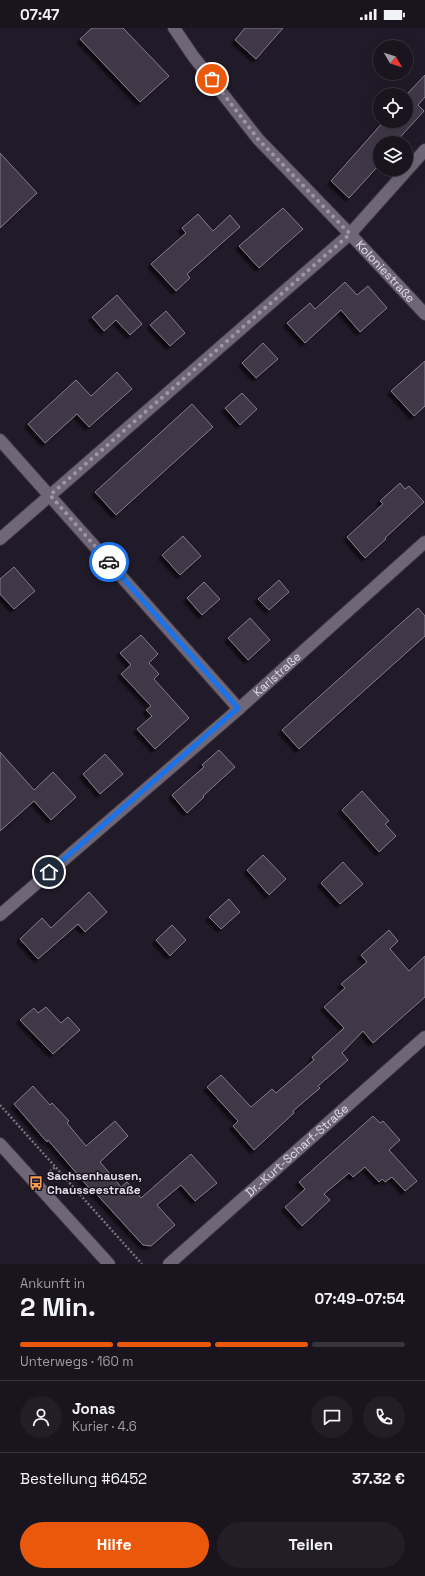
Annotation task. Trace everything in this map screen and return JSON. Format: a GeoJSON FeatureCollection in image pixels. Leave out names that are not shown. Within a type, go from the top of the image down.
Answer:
{"type":"FeatureCollection","features":[{"type":"Feature","properties":{"kind":"street","name":"Koloniestraße"},"geometry":{"type":"LineString","coordinates":[[174,28],[193,56],[258,139],[425,314]]}},
{"type":"Feature","properties":{"kind":"street"},"geometry":{"type":"LineString","coordinates":[[0,539],[350,234],[425,150]]}},
{"type":"Feature","properties":{"kind":"street"},"geometry":{"type":"LineString","coordinates":[[0,440],[238,708]]}},
{"type":"Feature","properties":{"kind":"street","name":"Karlstraße"},"geometry":{"type":"LineString","coordinates":[[0,915],[238,708],[425,542]]}},
{"type":"Feature","properties":{"kind":"street","name":"Dr.-Kurt-Scharf-Straße"},"geometry":{"type":"LineString","coordinates":[[169,1264],[425,1037]]}},
{"type":"Feature","properties":{"kind":"street"},"geometry":{"type":"LineString","coordinates":[[0,1144],[109,1264]]}},
{"type":"Feature","properties":{"kind":"path"},"geometry":{"type":"LineString","coordinates":[[0,1105],[142,1264]]}},
{"type":"Feature","properties":{"kind":"path"},"geometry":{"type":"LineString","coordinates":[[44,1176],[55,1167]]}},
{"type":"Feature","properties":{"kind":"building"},"geometry":{"type":"Polygon","coordinates":[[[92,28],[123,28],[169,76],[140,102],[80,39],[92,28]]]}},
{"type":"Feature","properties":{"kind":"building"},"geometry":{"type":"Polygon","coordinates":[[[245,28],[283,28],[256,59],[235,40],[245,28]]]}},
{"type":"Feature","properties":{"kind":"building"},"geometry":{"type":"Polygon","coordinates":[[[425,75],[425,97],[418,105],[424,111],[413,123],[413,88],[425,75]]]}},
{"type":"Feature","properties":{"kind":"building"},"geometry":{"type":"Polygon","coordinates":[[[378,128],[409,128],[401,136],[373,136],[373,172],[349,198],[331,181],[378,128]]]}},
{"type":"Feature","properties":{"kind":"building"},"geometry":{"type":"Polygon","coordinates":[[[0,153],[37,193],[0,228],[0,153]]]}},
{"type":"Feature","properties":{"kind":"building"},"geometry":{"type":"Polygon","coordinates":[[[283,208],[303,229],[259,268],[239,246],[283,208]]]}},
{"type":"Feature","properties":{"kind":"building"},"geometry":{"type":"Polygon","coordinates":[[[198,214],[213,231],[230,215],[240,227],[187,274],[190,278],[176,291],[151,264],[186,233],[182,228],[198,214]]]}},
{"type":"Feature","properties":{"kind":"building"},"geometry":{"type":"Polygon","coordinates":[[[345,282],[357,295],[368,286],[387,308],[360,332],[341,310],[305,343],[287,323],[310,303],[315,309],[345,282]]]}},
{"type":"Feature","properties":{"kind":"building"},"geometry":{"type":"Polygon","coordinates":[[[117,295],[142,324],[130,335],[116,320],[104,331],[92,317],[117,295]]]}},
{"type":"Feature","properties":{"kind":"building"},"geometry":{"type":"Polygon","coordinates":[[[166,311],[185,333],[170,346],[150,325],[166,311]]]}},
{"type":"Feature","properties":{"kind":"building"},"geometry":{"type":"Polygon","coordinates":[[[263,343],[278,359],[256,378],[242,363],[263,343]]]}},
{"type":"Feature","properties":{"kind":"building"},"geometry":{"type":"Polygon","coordinates":[[[425,361],[425,406],[414,416],[391,391],[425,361]]]}},
{"type":"Feature","properties":{"kind":"building"},"geometry":{"type":"Polygon","coordinates":[[[117,372],[132,389],[89,427],[77,414],[45,443],[28,424],[76,380],[91,396],[117,372]]]}},
{"type":"Feature","properties":{"kind":"building"},"geometry":{"type":"Polygon","coordinates":[[[242,393],[257,409],[240,425],[225,408],[242,393]]]}},
{"type":"Feature","properties":{"kind":"building"},"geometry":{"type":"Polygon","coordinates":[[[192,404],[213,427],[116,515],[95,492],[192,404]]]}},
{"type":"Feature","properties":{"kind":"building"},"geometry":{"type":"Polygon","coordinates":[[[400,483],[405,489],[409,486],[424,502],[365,558],[347,537],[383,504],[380,501],[400,483]]]}},
{"type":"Feature","properties":{"kind":"building"},"geometry":{"type":"Polygon","coordinates":[[[183,536],[201,556],[180,575],[162,555],[183,536]]]}},
{"type":"Feature","properties":{"kind":"building"},"geometry":{"type":"Polygon","coordinates":[[[14,567],[35,591],[14,609],[0,594],[0,579],[14,567]]]}},
{"type":"Feature","properties":{"kind":"building"},"geometry":{"type":"Polygon","coordinates":[[[279,580],[289,592],[269,610],[258,599],[279,580]]]}},
{"type":"Feature","properties":{"kind":"building"},"geometry":{"type":"Polygon","coordinates":[[[204,582],[220,599],[202,615],[187,598],[204,582]]]}},
{"type":"Feature","properties":{"kind":"building"},"geometry":{"type":"Polygon","coordinates":[[[418,608],[425,616],[425,636],[299,749],[282,730],[418,608]]]}},
{"type":"Feature","properties":{"kind":"building"},"geometry":{"type":"Polygon","coordinates":[[[250,618],[270,640],[248,660],[228,638],[250,618]]]}},
{"type":"Feature","properties":{"kind":"building"},"geometry":{"type":"Polygon","coordinates":[[[141,635],[158,654],[149,663],[159,674],[154,679],[189,718],[155,749],[137,729],[152,716],[146,710],[151,706],[121,674],[131,665],[120,653],[141,635]]]}},
{"type":"Feature","properties":{"kind":"building"},"geometry":{"type":"Polygon","coordinates":[[[219,750],[235,767],[203,796],[204,797],[187,813],[172,795],[204,767],[202,765],[219,750]]]}},
{"type":"Feature","properties":{"kind":"building"},"geometry":{"type":"Polygon","coordinates":[[[0,752],[34,790],[53,772],[76,797],[51,820],[34,801],[0,831],[0,752]]]}},
{"type":"Feature","properties":{"kind":"building"},"geometry":{"type":"Polygon","coordinates":[[[105,754],[123,774],[100,794],[83,774],[105,754]]]}},
{"type":"Feature","properties":{"kind":"building"},"geometry":{"type":"Polygon","coordinates":[[[362,791],[389,821],[385,824],[396,836],[379,852],[342,810],[362,791]]]}},
{"type":"Feature","properties":{"kind":"building"},"geometry":{"type":"Polygon","coordinates":[[[263,855],[286,879],[269,895],[247,870],[263,855]]]}},
{"type":"Feature","properties":{"kind":"building"},"geometry":{"type":"Polygon","coordinates":[[[343,862],[363,884],[340,904],[321,883],[343,862]]]}},
{"type":"Feature","properties":{"kind":"building"},"geometry":{"type":"Polygon","coordinates":[[[89,892],[107,912],[85,932],[78,924],[38,959],[20,939],[42,918],[51,928],[89,892]]]}},
{"type":"Feature","properties":{"kind":"building"},"geometry":{"type":"Polygon","coordinates":[[[229,899],[240,912],[221,929],[209,917],[229,899]]]}},
{"type":"Feature","properties":{"kind":"building"},"geometry":{"type":"Polygon","coordinates":[[[172,925],[186,940],[170,956],[156,940],[172,925]]]}},
{"type":"Feature","properties":{"kind":"building"},"geometry":{"type":"Polygon","coordinates":[[[389,930],[398,941],[390,949],[409,971],[425,956],[425,997],[373,1043],[363,1031],[342,1053],[348,1060],[318,1086],[320,1088],[293,1111],[294,1113],[254,1150],[233,1126],[238,1121],[207,1087],[221,1075],[251,1107],[272,1089],[276,1093],[314,1060],[312,1057],[344,1028],[324,1007],[345,988],[341,984],[367,962],[361,955],[389,930]]]}},
{"type":"Feature","properties":{"kind":"building"},"geometry":{"type":"Polygon","coordinates":[[[46,1007],[61,1023],[68,1017],[80,1030],[53,1054],[20,1020],[34,1008],[38,1013],[46,1007]]]}},
{"type":"Feature","properties":{"kind":"building"},"geometry":{"type":"Polygon","coordinates":[[[33,1086],[50,1105],[52,1103],[69,1121],[67,1123],[86,1146],[115,1121],[128,1136],[100,1162],[121,1187],[127,1182],[141,1198],[191,1154],[217,1183],[195,1201],[181,1185],[157,1205],[175,1225],[151,1246],[143,1245],[91,1188],[90,1189],[48,1140],[47,1142],[14,1104],[33,1086]]]}},
{"type":"Feature","properties":{"kind":"building"},"geometry":{"type":"Polygon","coordinates":[[[373,1116],[380,1123],[383,1121],[400,1140],[389,1150],[417,1181],[405,1191],[392,1177],[385,1182],[382,1179],[379,1182],[365,1167],[353,1177],[349,1173],[324,1194],[330,1200],[302,1226],[285,1207],[305,1189],[299,1182],[373,1116]]]}},
{"type":"Feature","properties":{"kind":"way so far"},"geometry":{"type":"LineString","coordinates":[[109,562],[50,495],[350,234],[258,139],[212,79]]}},
{"type":"Feature","properties":{"kind":"place","name":"Sachsenhausen, Chausseestraße"},"geometry":{"type":"Point","coordinates":[36,1183]}},
{"type":"Feature","properties":{"kind":"route"},"geometry":{"type":"LineString","coordinates":[[49,872],[238,708],[109,562]]}}]}
